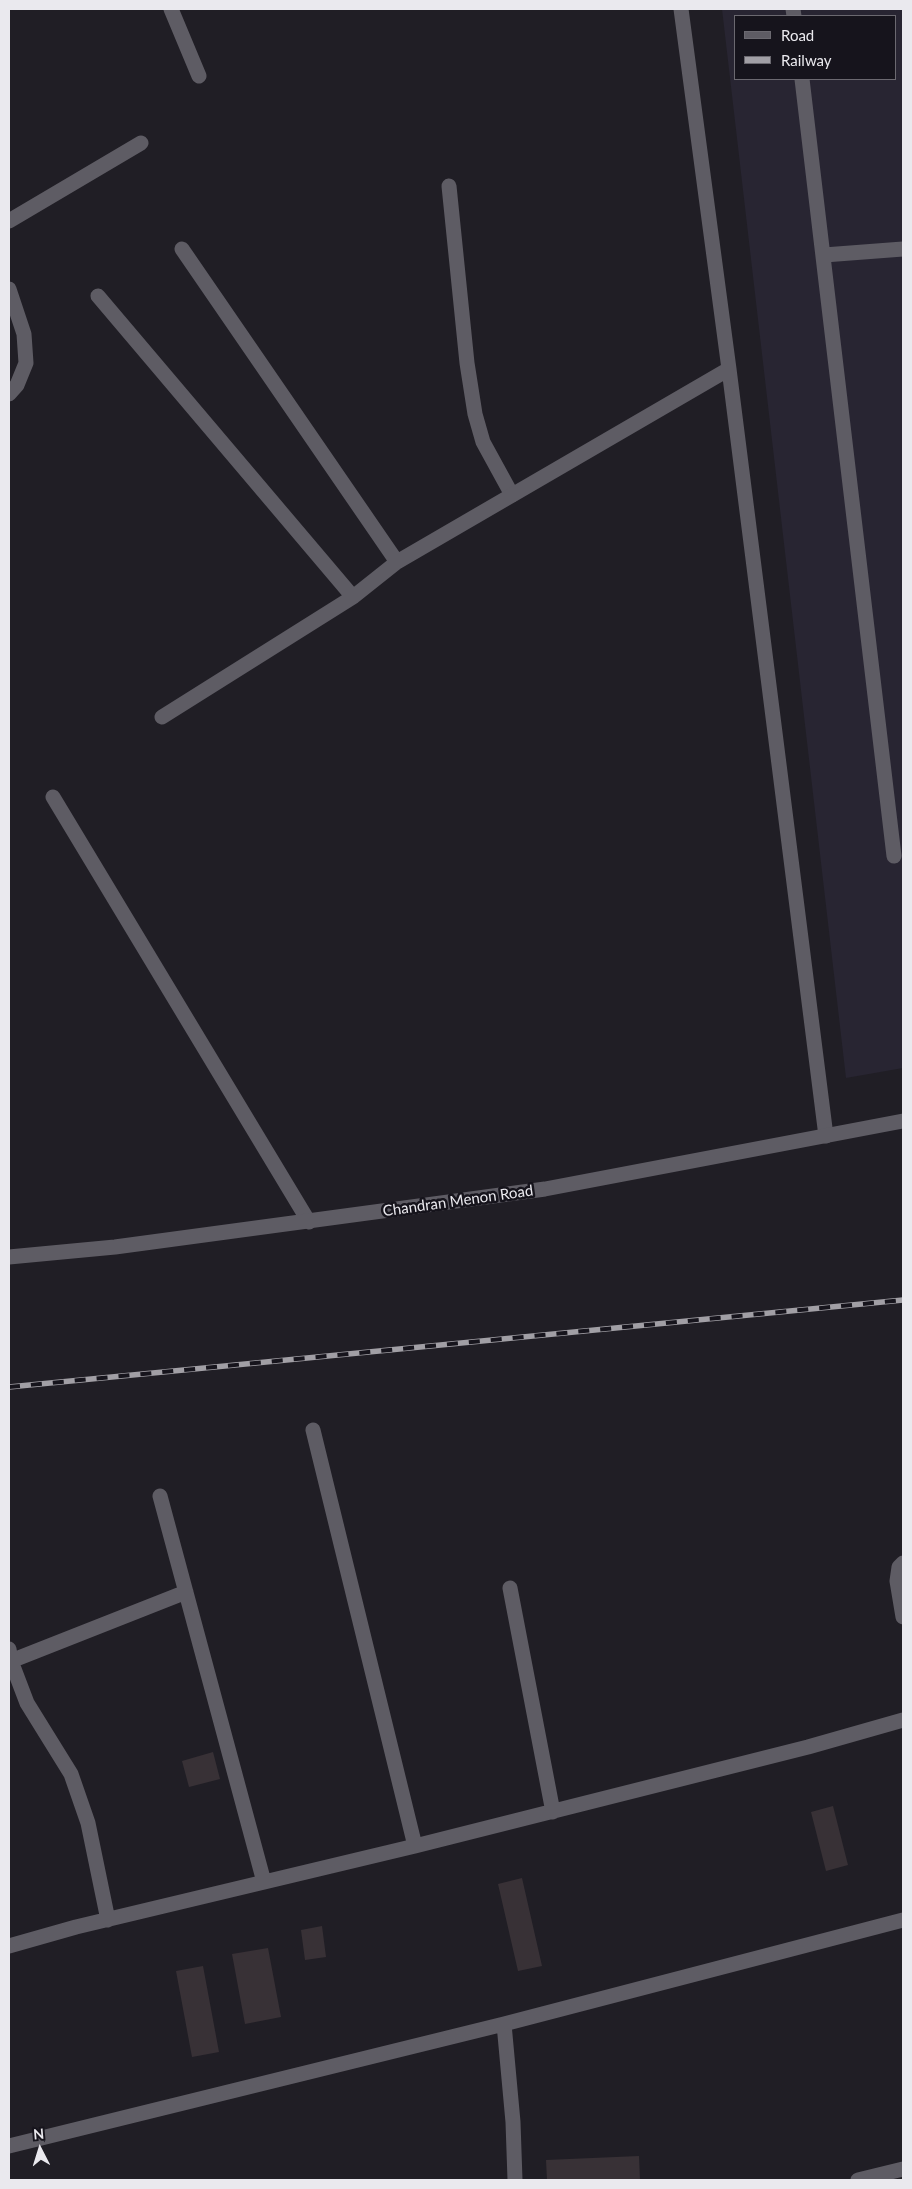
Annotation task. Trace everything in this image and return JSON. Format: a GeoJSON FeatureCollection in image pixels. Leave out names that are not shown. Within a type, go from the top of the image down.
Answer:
{"type":"FeatureCollection","features":[{"type":"Feature","properties":{"kind":"street"},"geometry":{"type":"LineString","coordinates":[[171,9],[199,76]]}},
{"type":"Feature","properties":{"kind":"street"},"geometry":{"type":"LineString","coordinates":[[681,9],[730,369],[826,1136]]}},
{"type":"Feature","properties":{"kind":"street"},"geometry":{"type":"LineString","coordinates":[[802,80],[894,856]]}},
{"type":"Feature","properties":{"kind":"street"},"geometry":{"type":"LineString","coordinates":[[9,221],[141,143]]}},
{"type":"Feature","properties":{"kind":"street"},"geometry":{"type":"LineString","coordinates":[[449,186],[467,363],[475,414],[483,442],[512,495]]}},
{"type":"Feature","properties":{"kind":"street"},"geometry":{"type":"LineString","coordinates":[[824,255],[903,249]]}},
{"type":"Feature","properties":{"kind":"street"},"geometry":{"type":"LineString","coordinates":[[182,250],[397,562]]}},
{"type":"Feature","properties":{"kind":"street"},"geometry":{"type":"LineString","coordinates":[[9,289],[24,334],[26,362],[17,385],[9,394]]}},
{"type":"Feature","properties":{"kind":"street"},"geometry":{"type":"LineString","coordinates":[[98,296],[352,597]]}},
{"type":"Feature","properties":{"kind":"street"},"geometry":{"type":"LineString","coordinates":[[162,717],[352,597],[397,562],[730,369]]}},
{"type":"Feature","properties":{"kind":"street"},"geometry":{"type":"LineString","coordinates":[[53,797],[309,1222]]}},
{"type":"Feature","properties":{"kind":"street","name":"Chandran Menon Road"},"geometry":{"type":"LineString","coordinates":[[9,1257],[115,1247],[545,1189],[903,1121]]}},
{"type":"Feature","properties":{"kind":"street"},"geometry":{"type":"LineString","coordinates":[[312,1430],[415,1846]]}},
{"type":"Feature","properties":{"kind":"street"},"geometry":{"type":"LineString","coordinates":[[160,1496],[264,1882]]}},
{"type":"Feature","properties":{"kind":"street"},"geometry":{"type":"LineString","coordinates":[[903,1563],[899,1567],[897,1582],[903,1617]]}},
{"type":"Feature","properties":{"kind":"street"},"geometry":{"type":"LineString","coordinates":[[510,1588],[553,1812]]}},
{"type":"Feature","properties":{"kind":"street"},"geometry":{"type":"LineString","coordinates":[[108,1920],[88,1823],[71,1774],[26,1703],[10,1655],[186,1592]]}},
{"type":"Feature","properties":{"kind":"street"},"geometry":{"type":"LineString","coordinates":[[9,1946],[108,1920],[553,1812],[808,1747],[903,1720]]}},
{"type":"Feature","properties":{"kind":"street"},"geometry":{"type":"LineString","coordinates":[[9,2146],[504,2024],[903,1920]]}},
{"type":"Feature","properties":{"kind":"street"},"geometry":{"type":"LineString","coordinates":[[504,2024],[513,2122],[515,2180]]}},
{"type":"Feature","properties":{"kind":"street"},"geometry":{"type":"LineString","coordinates":[[858,2180],[903,2169]]}},
{"type":"Feature","properties":{"kind":"shaded area"},"geometry":{"type":"Polygon","coordinates":[[[722,9],[903,9],[903,1068],[846,1078],[722,9]]]}},
{"type":"Feature","properties":{"kind":"building"},"geometry":{"type":"Polygon","coordinates":[[[213,1752],[220,1779],[189,1787],[182,1761],[213,1752]]]}},
{"type":"Feature","properties":{"kind":"building"},"geometry":{"type":"Polygon","coordinates":[[[833,1806],[848,1865],[826,1871],[811,1812],[833,1806]]]}},
{"type":"Feature","properties":{"kind":"building"},"geometry":{"type":"Polygon","coordinates":[[[522,1878],[542,1966],[518,1971],[498,1884],[522,1878]]]}},
{"type":"Feature","properties":{"kind":"building"},"geometry":{"type":"Polygon","coordinates":[[[322,1926],[326,1957],[305,1960],[301,1930],[322,1926]]]}},
{"type":"Feature","properties":{"kind":"building"},"geometry":{"type":"Polygon","coordinates":[[[268,1948],[281,2017],[245,2024],[232,1954],[268,1948]]]}},
{"type":"Feature","properties":{"kind":"building"},"geometry":{"type":"Polygon","coordinates":[[[203,1966],[219,2052],[192,2057],[176,1971],[203,1966]]]}},
{"type":"Feature","properties":{"kind":"building"},"geometry":{"type":"Polygon","coordinates":[[[639,2156],[640,2180],[547,2180],[546,2160],[639,2156]]]}},
{"type":"Feature","properties":{"kind":"railway"},"geometry":{"type":"LineString","coordinates":[[9,1387],[903,1300]]}}]}
